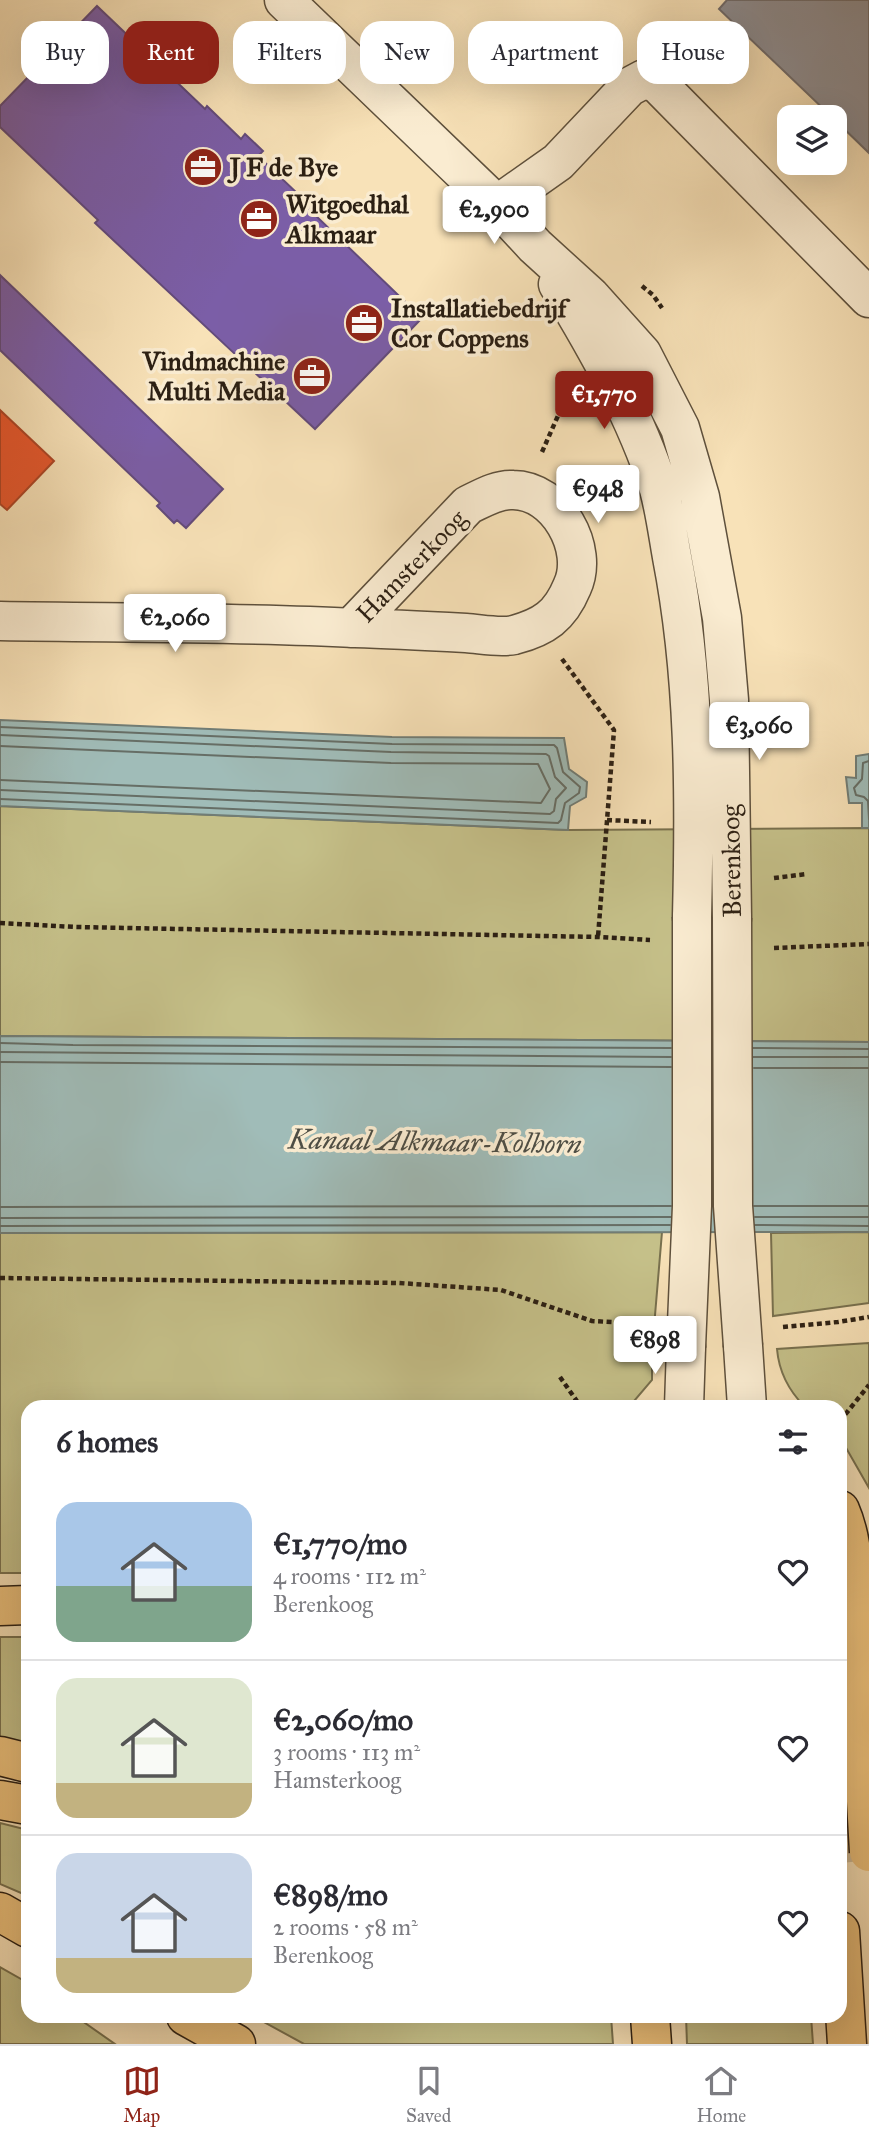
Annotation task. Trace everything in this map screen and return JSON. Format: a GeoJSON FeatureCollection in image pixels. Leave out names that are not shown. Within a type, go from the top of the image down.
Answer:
{"type":"FeatureCollection","features":[{"type":"Feature","properties":{"kind":"main road"},"geometry":{"type":"LineString","coordinates":[[852,1539],[869,1852]]}},
{"type":"Feature","properties":{"kind":"main road"},"geometry":{"type":"LineString","coordinates":[[0,1606],[21,1605]]}},
{"type":"Feature","properties":{"kind":"main road"},"geometry":{"type":"LineString","coordinates":[[0,1756],[21,1761]]}},
{"type":"Feature","properties":{"kind":"main road"},"geometry":{"type":"LineString","coordinates":[[0,1800],[21,1804]]}},
{"type":"Feature","properties":{"kind":"main road"},"geometry":{"type":"LineString","coordinates":[[0,1912],[21,1924]]}},
{"type":"Feature","properties":{"kind":"main road"},"geometry":{"type":"LineString","coordinates":[[198,2023],[236,2044]]}},
{"type":"Feature","properties":{"kind":"street","name":"Berenkoog"},"geometry":{"type":"LineString","coordinates":[[284,0],[497,205],[535,247],[590,296],[642,355],[680,428],[692,466],[715,571],[726,650],[732,918],[733,1206],[747,1400]]}},
{"type":"Feature","properties":{"kind":"street"},"geometry":{"type":"LineString","coordinates":[[497,205],[558,162],[629,87],[644,79],[657,83],[869,298]]}},
{"type":"Feature","properties":{"kind":"street","name":"Berenkoog"},"geometry":{"type":"LineString","coordinates":[[535,247],[627,410],[660,492],[678,586],[692,703],[694,825],[692,1206],[684,1400]]}},
{"type":"Feature","properties":{"kind":"street","name":"Hamsterkoog"},"geometry":{"type":"LineString","coordinates":[[0,621],[351,628],[510,636],[539,627],[564,606],[577,577],[576,549],[561,518],[548,502],[524,491],[510,489],[492,494],[468,505],[351,628]]}},
{"type":"Feature","properties":{"kind":"path"},"geometry":{"type":"LineString","coordinates":[[524,491],[568,393]]}},
{"type":"Feature","properties":{"kind":"path"},"geometry":{"type":"LineString","coordinates":[[539,627],[614,730],[598,937]]}},
{"type":"Feature","properties":{"kind":"path"},"geometry":{"type":"LineString","coordinates":[[0,923],[653,940]]}},
{"type":"Feature","properties":{"kind":"path"},"geometry":{"type":"LineString","coordinates":[[765,948],[869,944]]}},
{"type":"Feature","properties":{"kind":"path"},"geometry":{"type":"LineString","coordinates":[[0,1278],[425,1285],[501,1290],[592,1321],[649,1324]]}},
{"type":"Feature","properties":{"kind":"path"},"geometry":{"type":"LineString","coordinates":[[782,1327],[869,1317]]}},
{"type":"Feature","properties":{"kind":"path"},"geometry":{"type":"LineString","coordinates":[[560,1377],[576,1400]]}},
{"type":"Feature","properties":{"kind":"path"},"geometry":{"type":"LineString","coordinates":[[847,1412],[869,1385]]}},
{"type":"Feature","properties":{"kind":"shaded area"},"geometry":{"type":"Polygon","coordinates":[[[0,806],[568,830],[869,828],[869,1042],[0,1036],[0,806]]]}},
{"type":"Feature","properties":{"kind":"shaded area"},"geometry":{"type":"Polygon","coordinates":[[[662,1232],[652,1380],[635,1400],[21,1400],[21,1573],[0,1573],[0,1233],[662,1232]]]}},
{"type":"Feature","properties":{"kind":"shaded area"},"geometry":{"type":"Polygon","coordinates":[[[869,1232],[869,1303],[773,1316],[771,1233],[869,1232]]]}},
{"type":"Feature","properties":{"kind":"shaded area"},"geometry":{"type":"Polygon","coordinates":[[[869,1343],[869,1488],[847,1450],[847,1400],[799,1400],[786,1381],[777,1349],[869,1343]]]}},
{"type":"Feature","properties":{"kind":"shaded area"},"geometry":{"type":"Polygon","coordinates":[[[0,1637],[21,1637],[21,1742],[0,1737],[0,1637]]]}},
{"type":"Feature","properties":{"kind":"shaded area"},"geometry":{"type":"Polygon","coordinates":[[[0,1823],[21,1828],[21,1893],[0,1884],[0,1823]]]}},
{"type":"Feature","properties":{"kind":"shaded area"},"geometry":{"type":"Polygon","coordinates":[[[0,1967],[21,1979],[21,2023],[85,2023],[115,2044],[0,2044],[0,1967]]]}},
{"type":"Feature","properties":{"kind":"shaded area"},"geometry":{"type":"Polygon","coordinates":[[[266,2023],[612,2023],[613,2044],[304,2044],[266,2023]]]}},
{"type":"Feature","properties":{"kind":"shaded area"},"geometry":{"type":"Polygon","coordinates":[[[686,2023],[812,2023],[813,2044],[687,2044],[686,2023]]]}},
{"type":"Feature","properties":{"kind":"water"},"geometry":{"type":"Polygon","coordinates":[[[0,720],[392,737],[564,738],[569,769],[587,782],[586,797],[570,806],[568,830],[0,806],[0,720]]]}},
{"type":"Feature","properties":{"kind":"water"},"geometry":{"type":"Polygon","coordinates":[[[869,754],[869,828],[862,828],[862,803],[849,803],[846,777],[856,778],[856,756],[869,754]]]}},
{"type":"Feature","properties":{"kind":"water","name":"Kanaal Alkmaar-Kolhorn"},"geometry":{"type":"Polygon","coordinates":[[[0,1036],[869,1042],[869,1232],[0,1233],[0,1036]]]}},
{"type":"Feature","properties":{"kind":"building: Shops"},"geometry":{"type":"Polygon","coordinates":[[[0,410],[54,461],[7,510],[0,504],[0,410]]]}},
{"type":"Feature","properties":{"kind":"building: Offices"},"geometry":{"type":"Polygon","coordinates":[[[97,6],[123,31],[123,84],[179,84],[205,109],[207,106],[241,139],[245,134],[263,151],[258,156],[422,318],[315,429],[95,223],[98,220],[0,127],[0,106],[21,84],[109,84],[109,21],[82,21],[97,6]]]}},
{"type":"Feature","properties":{"kind":"building: Offices"},"geometry":{"type":"Polygon","coordinates":[[[0,275],[223,489],[186,528],[177,520],[174,523],[157,506],[160,503],[0,350],[0,275]]]}},
{"type":"Feature","properties":{"kind":"building: Industry"},"geometry":{"type":"Polygon","coordinates":[[[727,0],[869,0],[869,153],[847,132],[847,105],[819,105],[749,38],[749,21],[732,21],[719,9],[727,0]]]}},
{"type":"Feature","properties":{"kind":"tunnel"},"geometry":{"type":"LineString","coordinates":[[847,1797],[869,1795]]}},
{"type":"Feature","properties":{"kind":"tunnel"},"geometry":{"type":"LineString","coordinates":[[847,1843],[869,1841]]}},
{"type":"Feature","properties":{"kind":"place","name":"J F de Bye"},"geometry":{"type":"Point","coordinates":[203,167]}},
{"type":"Feature","properties":{"kind":"place","name":"Witgoedhal Alkmaar"},"geometry":{"type":"Point","coordinates":[259,219]}},
{"type":"Feature","properties":{"kind":"place","name":"Installatiebedrijf Cor Coppens"},"geometry":{"type":"Point","coordinates":[364,323]}},
{"type":"Feature","properties":{"kind":"place","name":"Vindmachine Multi Media"},"geometry":{"type":"Point","coordinates":[312,376]}}]}
